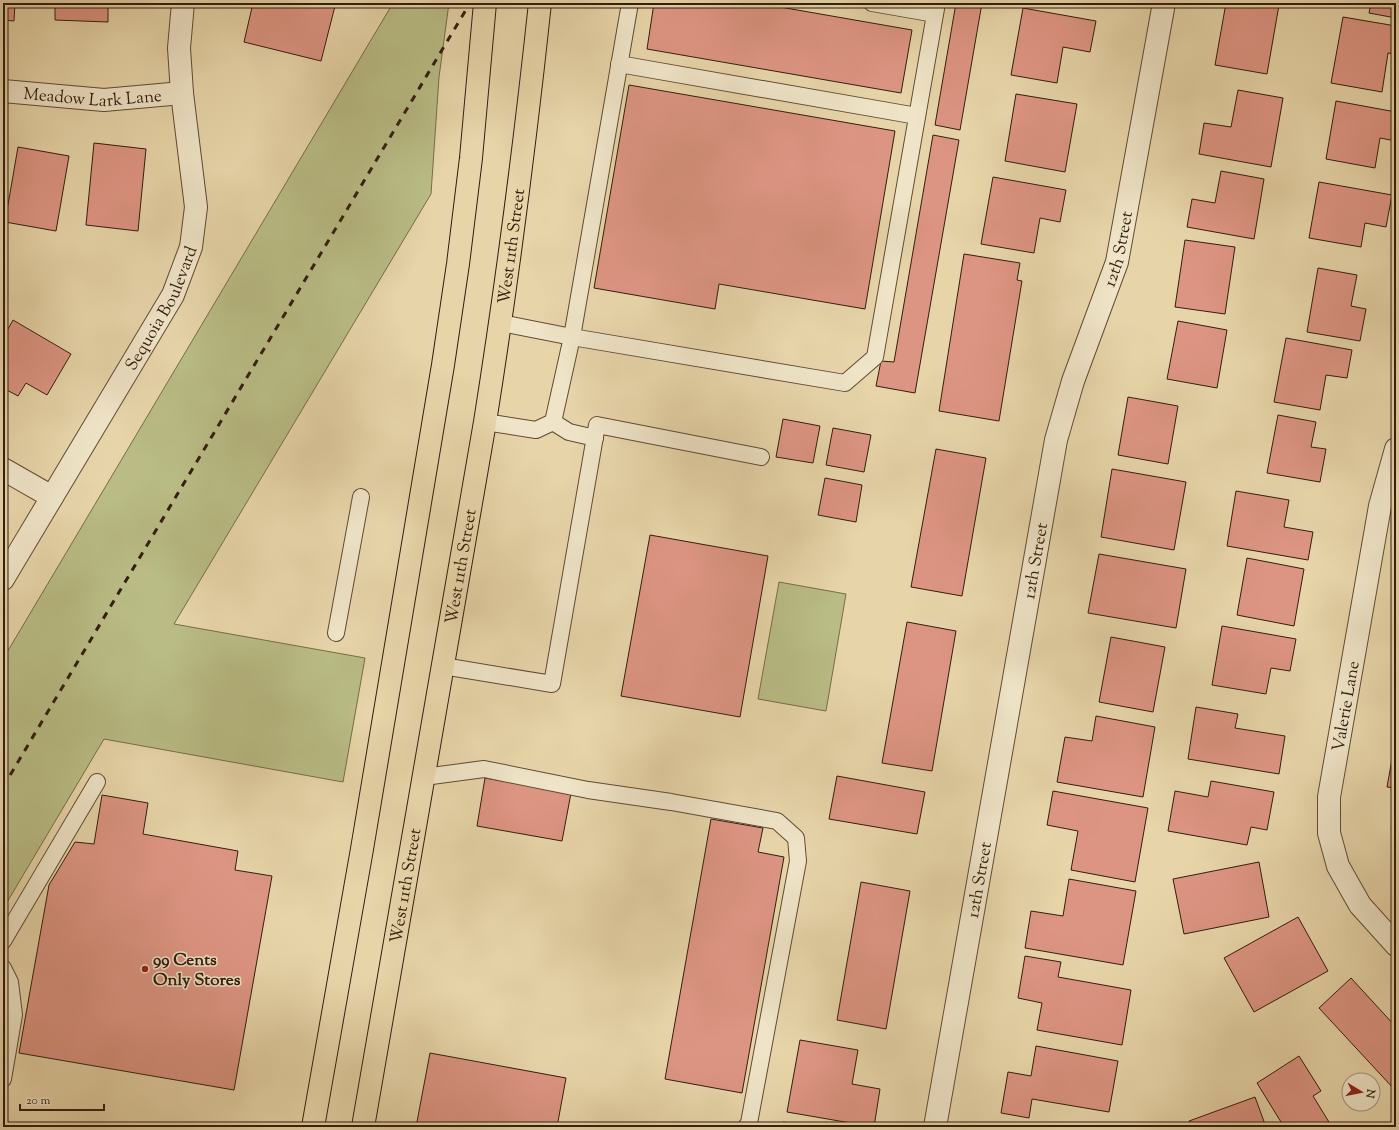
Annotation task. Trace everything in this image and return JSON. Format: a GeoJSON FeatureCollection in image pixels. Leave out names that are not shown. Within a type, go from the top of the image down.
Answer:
{"type":"FeatureCollection","features":[{"type":"Feature","properties":{"kind":"main road"},"geometry":{"type":"LineString","coordinates":[[313,1127],[362,849],[445,357],[471,158],[485,3]]}},
{"type":"Feature","properties":{"kind":"main road","name":"West 11th Street"},"geometry":{"type":"LineString","coordinates":[[363,1127],[486,422],[519,188],[540,3]]}},
{"type":"Feature","properties":{"kind":"street","name":"Sequoia Boulevard"},"geometry":{"type":"LineString","coordinates":[[3,579],[173,295],[192,246],[196,207],[182,93],[179,48],[183,3]]}},
{"type":"Feature","properties":{"kind":"street","name":"12th Street"},"geometry":{"type":"LineString","coordinates":[[935,1127],[1056,440],[1073,381],[1117,262],[1164,3]]}},
{"type":"Feature","properties":{"kind":"street","name":"Meadow Lark Lane"},"geometry":{"type":"LineString","coordinates":[[3,91],[104,100],[182,93]]}},
{"type":"Feature","properties":{"kind":"street","name":"Valerie Lane"},"geometry":{"type":"LineString","coordinates":[[1396,449],[1380,506],[1329,798],[1329,833],[1338,866],[1360,905],[1396,945]]}},
{"type":"Feature","properties":{"kind":"street"},"geometry":{"type":"LineString","coordinates":[[3,469],[52,497]]}},
{"type":"Feature","properties":{"kind":"lane"},"geometry":{"type":"LineString","coordinates":[[553,422],[572,337],[630,3]]}},
{"type":"Feature","properties":{"kind":"lane"},"geometry":{"type":"LineString","coordinates":[[501,323],[572,337],[845,383],[875,356],[936,8],[872,3]]}},
{"type":"Feature","properties":{"kind":"lane"},"geometry":{"type":"LineString","coordinates":[[619,64],[917,116]]}},
{"type":"Feature","properties":{"kind":"lane"},"geometry":{"type":"LineString","coordinates":[[486,422],[536,430],[553,422]]}},
{"type":"Feature","properties":{"kind":"lane"},"geometry":{"type":"LineString","coordinates":[[553,422],[569,432],[595,438]]}},
{"type":"Feature","properties":{"kind":"lane"},"geometry":{"type":"LineString","coordinates":[[443,666],[552,684],[597,426],[761,457]]}},
{"type":"Feature","properties":{"kind":"lane"},"geometry":{"type":"LineString","coordinates":[[336,633],[361,497]]}},
{"type":"Feature","properties":{"kind":"lane"},"geometry":{"type":"LineString","coordinates":[[424,777],[484,769],[588,790],[671,802],[777,821],[796,838],[798,860],[749,1123],[746,1127]]}},
{"type":"Feature","properties":{"kind":"lane"},"geometry":{"type":"LineString","coordinates":[[3,941],[97,782]]}},
{"type":"Feature","properties":{"kind":"lane"},"geometry":{"type":"LineString","coordinates":[[3,968],[10,982],[14,1015],[3,1079]]}},
{"type":"Feature","properties":{"kind":"green space"},"geometry":{"type":"Polygon","coordinates":[[[393,3],[449,3],[439,77],[431,194],[174,624],[365,658],[343,782],[104,739],[3,909],[3,659],[393,3]]]}},
{"type":"Feature","properties":{"kind":"green space"},"geometry":{"type":"Polygon","coordinates":[[[779,582],[846,594],[826,711],[758,699],[779,582]]]}},
{"type":"Feature","properties":{"kind":"building"},"geometry":{"type":"Polygon","coordinates":[[[3,3],[15,3],[14,21],[3,20],[3,3]]]}},
{"type":"Feature","properties":{"kind":"building"},"geometry":{"type":"Polygon","coordinates":[[[55,3],[108,3],[108,22],[55,20],[55,3]]]}},
{"type":"Feature","properties":{"kind":"building"},"geometry":{"type":"Polygon","coordinates":[[[253,3],[323,3],[335,6],[321,61],[244,42],[253,3]]]}},
{"type":"Feature","properties":{"kind":"building"},"geometry":{"type":"Polygon","coordinates":[[[654,3],[757,3],[912,30],[901,93],[647,49],[654,3]]]}},
{"type":"Feature","properties":{"kind":"building"},"geometry":{"type":"Polygon","coordinates":[[[956,3],[982,3],[960,130],[935,125],[956,3]]]}},
{"type":"Feature","properties":{"kind":"building"},"geometry":{"type":"Polygon","coordinates":[[[1226,3],[1266,3],[1279,5],[1267,74],[1215,65],[1226,3]]]}},
{"type":"Feature","properties":{"kind":"building"},"geometry":{"type":"Polygon","coordinates":[[[1371,3],[1396,3],[1396,18],[1369,13],[1371,3]]]}},
{"type":"Feature","properties":{"kind":"building"},"geometry":{"type":"Polygon","coordinates":[[[1023,8],[1096,21],[1090,52],[1063,47],[1057,83],[1011,75],[1023,8]]]}},
{"type":"Feature","properties":{"kind":"building"},"geometry":{"type":"Polygon","coordinates":[[[1343,17],[1396,26],[1396,54],[1388,53],[1382,92],[1331,83],[1343,17]]]}},
{"type":"Feature","properties":{"kind":"building"},"geometry":{"type":"Polygon","coordinates":[[[629,85],[895,131],[865,309],[719,284],[715,309],[594,288],[629,85]]]}},
{"type":"Feature","properties":{"kind":"building"},"geometry":{"type":"Polygon","coordinates":[[[1238,90],[1283,98],[1271,167],[1199,154],[1204,123],[1231,127],[1238,90]]]}},
{"type":"Feature","properties":{"kind":"building"},"geometry":{"type":"Polygon","coordinates":[[[1016,94],[1077,104],[1065,172],[1005,161],[1016,94]]]}},
{"type":"Feature","properties":{"kind":"building"},"geometry":{"type":"Polygon","coordinates":[[[1336,101],[1396,112],[1396,141],[1380,138],[1375,168],[1326,159],[1336,101]]]}},
{"type":"Feature","properties":{"kind":"building"},"geometry":{"type":"Polygon","coordinates":[[[933,135],[959,140],[915,393],[876,386],[881,361],[894,362],[933,135]]]}},
{"type":"Feature","properties":{"kind":"building"},"geometry":{"type":"Polygon","coordinates":[[[94,143],[146,149],[138,231],[86,225],[94,143]]]}},
{"type":"Feature","properties":{"kind":"building"},"geometry":{"type":"Polygon","coordinates":[[[18,147],[69,156],[56,231],[5,222],[18,147]]]}},
{"type":"Feature","properties":{"kind":"building"},"geometry":{"type":"Polygon","coordinates":[[[1221,171],[1264,179],[1254,239],[1187,227],[1192,199],[1215,203],[1221,171]]]}},
{"type":"Feature","properties":{"kind":"building"},"geometry":{"type":"Polygon","coordinates":[[[993,177],[1066,190],[1060,222],[1040,218],[1034,253],[981,244],[993,177]]]}},
{"type":"Feature","properties":{"kind":"building"},"geometry":{"type":"Polygon","coordinates":[[[1319,182],[1392,195],[1386,227],[1365,223],[1361,247],[1309,238],[1319,182]]]}},
{"type":"Feature","properties":{"kind":"building"},"geometry":{"type":"Polygon","coordinates":[[[1185,240],[1235,247],[1225,314],[1175,307],[1185,240]]]}},
{"type":"Feature","properties":{"kind":"building"},"geometry":{"type":"Polygon","coordinates":[[[964,254],[1020,263],[1017,280],[1022,281],[999,421],[939,411],[964,254]]]}},
{"type":"Feature","properties":{"kind":"building"},"geometry":{"type":"Polygon","coordinates":[[[1318,268],[1357,275],[1351,306],[1366,309],[1360,341],[1307,332],[1318,268]]]}},
{"type":"Feature","properties":{"kind":"building"},"geometry":{"type":"Polygon","coordinates":[[[13,320],[71,354],[47,395],[26,383],[18,396],[3,388],[3,338],[13,320]]]}},
{"type":"Feature","properties":{"kind":"building"},"geometry":{"type":"Polygon","coordinates":[[[1178,321],[1227,330],[1217,388],[1167,379],[1178,321]]]}},
{"type":"Feature","properties":{"kind":"building"},"geometry":{"type":"Polygon","coordinates":[[[1286,338],[1352,350],[1347,378],[1326,375],[1320,410],[1274,402],[1286,338]]]}},
{"type":"Feature","properties":{"kind":"building"},"geometry":{"type":"Polygon","coordinates":[[[1128,397],[1178,406],[1168,464],[1118,455],[1128,397]]]}},
{"type":"Feature","properties":{"kind":"building"},"geometry":{"type":"Polygon","coordinates":[[[1278,415],[1316,422],[1311,447],[1326,449],[1320,482],[1267,473],[1278,415]]]}},
{"type":"Feature","properties":{"kind":"building"},"geometry":{"type":"Polygon","coordinates":[[[783,419],[820,426],[813,463],[776,457],[783,419]]]}},
{"type":"Feature","properties":{"kind":"building"},"geometry":{"type":"Polygon","coordinates":[[[833,428],[871,435],[864,472],[826,465],[833,428]]]}},
{"type":"Feature","properties":{"kind":"building"},"geometry":{"type":"Polygon","coordinates":[[[936,449],[986,458],[962,596],[911,587],[936,449]]]}},
{"type":"Feature","properties":{"kind":"building"},"geometry":{"type":"Polygon","coordinates":[[[1112,469],[1186,482],[1174,550],[1101,537],[1112,469]]]}},
{"type":"Feature","properties":{"kind":"building"},"geometry":{"type":"Polygon","coordinates":[[[825,478],[862,485],[856,522],[818,515],[825,478]]]}},
{"type":"Feature","properties":{"kind":"building"},"geometry":{"type":"Polygon","coordinates":[[[1236,491],[1289,500],[1284,527],[1313,532],[1308,560],[1227,546],[1236,491]]]}},
{"type":"Feature","properties":{"kind":"building"},"geometry":{"type":"Polygon","coordinates":[[[650,535],[768,556],[740,717],[621,696],[650,535]]]}},
{"type":"Feature","properties":{"kind":"building"},"geometry":{"type":"Polygon","coordinates":[[[1099,554],[1186,569],[1176,628],[1088,613],[1099,554]]]}},
{"type":"Feature","properties":{"kind":"building"},"geometry":{"type":"Polygon","coordinates":[[[1247,558],[1304,569],[1294,626],[1237,615],[1247,558]]]}},
{"type":"Feature","properties":{"kind":"building"},"geometry":{"type":"Polygon","coordinates":[[[907,622],[956,631],[932,771],[882,763],[907,622]]]}},
{"type":"Feature","properties":{"kind":"building"},"geometry":{"type":"Polygon","coordinates":[[[1222,626],[1296,639],[1290,671],[1271,668],[1266,694],[1212,685],[1222,626]]]}},
{"type":"Feature","properties":{"kind":"building"},"geometry":{"type":"Polygon","coordinates":[[[1111,637],[1165,647],[1153,712],[1099,702],[1111,637]]]}},
{"type":"Feature","properties":{"kind":"building"},"geometry":{"type":"Polygon","coordinates":[[[1196,707],[1238,714],[1235,728],[1285,736],[1279,774],[1188,759],[1196,707]]]}},
{"type":"Feature","properties":{"kind":"building"},"geometry":{"type":"Polygon","coordinates":[[[1096,716],[1155,727],[1143,797],[1057,782],[1065,737],[1092,741],[1096,716]]]}},
{"type":"Feature","properties":{"kind":"building"},"geometry":{"type":"Polygon","coordinates":[[[1396,737],[1396,788],[1387,787],[1396,737]]]}},
{"type":"Feature","properties":{"kind":"building"},"geometry":{"type":"Polygon","coordinates":[[[837,776],[925,792],[917,834],[829,819],[837,776]]]}},
{"type":"Feature","properties":{"kind":"building"},"geometry":{"type":"Polygon","coordinates":[[[485,778],[571,793],[562,841],[477,826],[485,778]]]}},
{"type":"Feature","properties":{"kind":"building"},"geometry":{"type":"Polygon","coordinates":[[[1211,781],[1274,792],[1267,830],[1251,827],[1247,845],[1168,831],[1175,791],[1208,797],[1211,781]]]}},
{"type":"Feature","properties":{"kind":"building"},"geometry":{"type":"Polygon","coordinates":[[[1053,791],[1148,808],[1135,882],[1071,870],[1078,831],[1047,825],[1053,791]]]}},
{"type":"Feature","properties":{"kind":"building","name":"99 Cents Only Stores"},"geometry":{"type":"Polygon","coordinates":[[[102,795],[148,803],[143,834],[238,851],[235,870],[272,876],[234,1090],[19,1053],[49,885],[75,842],[94,844],[102,795]]]}},
{"type":"Feature","properties":{"kind":"building"},"geometry":{"type":"Polygon","coordinates":[[[711,819],[763,828],[758,852],[784,857],[742,1093],[665,1079],[711,819]]]}},
{"type":"Feature","properties":{"kind":"building"},"geometry":{"type":"Polygon","coordinates":[[[1396,826],[1396,842],[1391,828],[1396,826]]]}},
{"type":"Feature","properties":{"kind":"building"},"geometry":{"type":"Polygon","coordinates":[[[1259,862],[1269,917],[1184,934],[1173,879],[1259,862]]]}},
{"type":"Feature","properties":{"kind":"building"},"geometry":{"type":"Polygon","coordinates":[[[1069,879],[1136,891],[1123,965],[1025,948],[1031,911],[1063,916],[1069,879]]]}},
{"type":"Feature","properties":{"kind":"building"},"geometry":{"type":"Polygon","coordinates":[[[861,882],[910,891],[886,1029],[837,1020],[861,882]]]}},
{"type":"Feature","properties":{"kind":"building"},"geometry":{"type":"Polygon","coordinates":[[[1298,917],[1328,971],[1254,1012],[1224,958],[1298,917]]]}},
{"type":"Feature","properties":{"kind":"building"},"geometry":{"type":"Polygon","coordinates":[[[1025,956],[1061,962],[1058,977],[1131,990],[1122,1045],[1037,1030],[1042,1003],[1018,998],[1025,956]]]}},
{"type":"Feature","properties":{"kind":"building"},"geometry":{"type":"Polygon","coordinates":[[[1351,978],[1396,1027],[1396,1087],[1394,1089],[1381,1075],[1381,1072],[1378,1072],[1319,1008],[1351,978]]]}},
{"type":"Feature","properties":{"kind":"building"},"geometry":{"type":"Polygon","coordinates":[[[800,1040],[858,1050],[852,1084],[880,1089],[874,1127],[787,1112],[800,1040]]]}},
{"type":"Feature","properties":{"kind":"building"},"geometry":{"type":"Polygon","coordinates":[[[1036,1046],[1118,1061],[1109,1112],[1032,1099],[1029,1118],[1001,1113],[1008,1072],[1031,1076],[1036,1046]]]}},
{"type":"Feature","properties":{"kind":"building"},"geometry":{"type":"Polygon","coordinates":[[[430,1053],[566,1078],[557,1127],[416,1127],[430,1053]]]}},
{"type":"Feature","properties":{"kind":"building"},"geometry":{"type":"Polygon","coordinates":[[[1299,1056],[1321,1091],[1313,1096],[1332,1127],[1284,1127],[1257,1083],[1299,1056]]]}},
{"type":"Feature","properties":{"kind":"building"},"geometry":{"type":"Polygon","coordinates":[[[1255,1097],[1266,1127],[1191,1127],[1189,1121],[1255,1097]]]}},
{"type":"Feature","properties":{"kind":"building"},"geometry":{"type":"Polygon","coordinates":[[[783,1122],[813,1127],[782,1127],[783,1122]]]}},
{"type":"Feature","properties":{"kind":"railway"},"geometry":{"type":"LineString","coordinates":[[3,787],[470,3]]}},
{"type":"Feature","properties":{"kind":"place","name":"99 Cents Only Stores"},"geometry":{"type":"Point","coordinates":[145,969]}}]}
